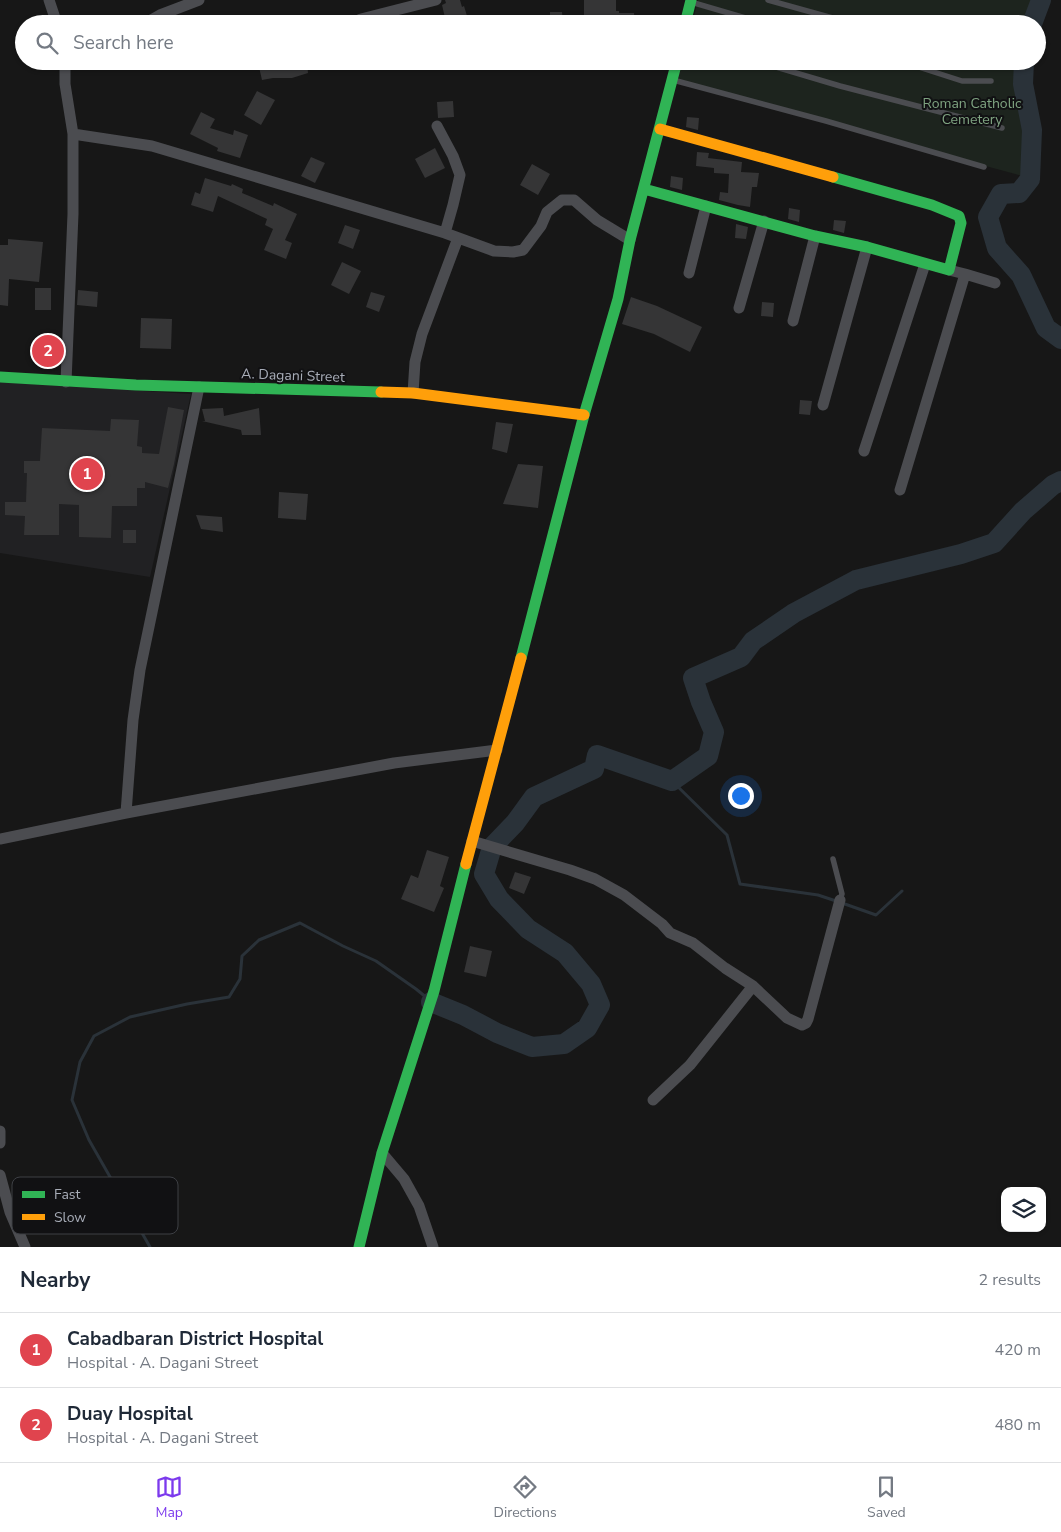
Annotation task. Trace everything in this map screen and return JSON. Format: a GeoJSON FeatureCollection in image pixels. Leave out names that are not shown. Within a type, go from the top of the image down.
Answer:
{"type":"FeatureCollection","features":[{"type":"Feature","properties":{"kind":"street"},"geometry":{"type":"LineString","coordinates":[[49,0],[54,15]]}},
{"type":"Feature","properties":{"kind":"street"},"geometry":{"type":"LineString","coordinates":[[160,15],[199,0]]}},
{"type":"Feature","properties":{"kind":"street"},"geometry":{"type":"LineString","coordinates":[[377,15],[436,0]]}},
{"type":"Feature","properties":{"kind":"street"},"geometry":{"type":"LineString","coordinates":[[687,15],[691,1]]}},
{"type":"Feature","properties":{"kind":"street"},"geometry":{"type":"LineString","coordinates":[[65,70],[65,84],[73,134],[73,214],[66,382]]}},
{"type":"Feature","properties":{"kind":"street"},"geometry":{"type":"LineString","coordinates":[[359,1247],[382,1153],[429,1009],[476,842],[497,750],[584,415],[618,300],[630,240],[675,70]]}},
{"type":"Feature","properties":{"kind":"street"},"geometry":{"type":"LineString","coordinates":[[437,126],[453,156],[460,175],[454,206],[445,233]]}},
{"type":"Feature","properties":{"kind":"street"},"geometry":{"type":"LineString","coordinates":[[660,130],[932,205],[959,216],[961,222],[949,270]]}},
{"type":"Feature","properties":{"kind":"street"},"geometry":{"type":"LineString","coordinates":[[73,134],[152,146],[445,233],[494,251],[513,252],[523,250],[541,226],[547,212],[562,200],[574,200],[597,220],[630,240]]}},
{"type":"Feature","properties":{"kind":"street"},"geometry":{"type":"LineString","coordinates":[[644,189],[815,236],[867,247],[995,283]]}},
{"type":"Feature","properties":{"kind":"street"},"geometry":{"type":"LineString","coordinates":[[689,273],[706,206]]}},
{"type":"Feature","properties":{"kind":"street"},"geometry":{"type":"LineString","coordinates":[[740,308],[764,221]]}},
{"type":"Feature","properties":{"kind":"street"},"geometry":{"type":"LineString","coordinates":[[794,321],[815,236]]}},
{"type":"Feature","properties":{"kind":"street"},"geometry":{"type":"LineString","coordinates":[[412,393],[415,362],[422,334],[458,238]]}},
{"type":"Feature","properties":{"kind":"street"},"geometry":{"type":"LineString","coordinates":[[823,406],[867,247]]}},
{"type":"Feature","properties":{"kind":"street"},"geometry":{"type":"LineString","coordinates":[[864,451],[925,264]]}},
{"type":"Feature","properties":{"kind":"street"},"geometry":{"type":"LineString","coordinates":[[900,490],[965,274]]}},
{"type":"Feature","properties":{"kind":"street","name":"A. Dagani Street"},"geometry":{"type":"LineString","coordinates":[[0,377],[66,382],[412,393],[584,415]]}},
{"type":"Feature","properties":{"kind":"street"},"geometry":{"type":"LineString","coordinates":[[126,812],[132,720],[140,670],[199,387]]}},
{"type":"Feature","properties":{"kind":"street"},"geometry":{"type":"LineString","coordinates":[[0,839],[126,812],[394,763],[497,750]]}},
{"type":"Feature","properties":{"kind":"street"},"geometry":{"type":"LineString","coordinates":[[476,842],[570,870],[595,879],[624,895],[662,924],[670,933],[693,943],[725,968],[754,986],[787,1018],[798,1024],[804,1025],[808,1019],[839,905]]}},
{"type":"Feature","properties":{"kind":"street"},"geometry":{"type":"LineString","coordinates":[[653,1100],[690,1065],[754,986]]}},
{"type":"Feature","properties":{"kind":"street"},"geometry":{"type":"LineString","coordinates":[[0,1131],[0,1143]]}},
{"type":"Feature","properties":{"kind":"street"},"geometry":{"type":"LineString","coordinates":[[382,1153],[404,1179],[419,1206],[433,1247]]}},
{"type":"Feature","properties":{"kind":"street"},"geometry":{"type":"LineString","coordinates":[[0,1175],[12,1217]]}},
{"type":"Feature","properties":{"kind":"street"},"geometry":{"type":"LineString","coordinates":[[19,1234],[25,1247]]}},
{"type":"Feature","properties":{"kind":"lane"},"geometry":{"type":"LineString","coordinates":[[768,0],[822,15]]}},
{"type":"Feature","properties":{"kind":"lane"},"geometry":{"type":"LineString","coordinates":[[691,1],[737,15]]}},
{"type":"Feature","properties":{"kind":"lane"},"geometry":{"type":"LineString","coordinates":[[786,70],[1002,128]]}},
{"type":"Feature","properties":{"kind":"lane"},"geometry":{"type":"LineString","coordinates":[[928,70],[962,81],[991,81]]}},
{"type":"Feature","properties":{"kind":"lane"},"geometry":{"type":"LineString","coordinates":[[673,80],[826,120],[984,166]]}},
{"type":"Feature","properties":{"kind":"lane"},"geometry":{"type":"LineString","coordinates":[[833,859],[842,894],[839,905]]}},
{"type":"Feature","properties":{"kind":"shaded area"},"geometry":{"type":"Polygon","coordinates":[[[0,382],[191,394],[150,577],[0,553],[0,382]]]}},
{"type":"Feature","properties":{"kind":"green space"},"geometry":{"type":"Polygon","coordinates":[[[698,0],[1039,0],[1032,15],[694,15],[698,0]]]}},
{"type":"Feature","properties":{"kind":"green space","name":"Roman Catholic Cemetery"},"geometry":{"type":"Polygon","coordinates":[[[680,70],[1018,70],[1017,86],[1030,133],[1026,177],[677,82],[680,70]]]}},
{"type":"Feature","properties":{"kind":"building"},"geometry":{"type":"Polygon","coordinates":[[[445,0],[460,0],[467,15],[444,15],[442,5],[446,3],[445,0]]]}},
{"type":"Feature","properties":{"kind":"building"},"geometry":{"type":"Polygon","coordinates":[[[584,0],[616,0],[616,11],[619,11],[619,13],[634,13],[634,15],[584,15],[584,0]]]}},
{"type":"Feature","properties":{"kind":"building"},"geometry":{"type":"Polygon","coordinates":[[[550,12],[562,12],[562,15],[550,15],[550,12]]]}},
{"type":"Feature","properties":{"kind":"building"},"geometry":{"type":"Polygon","coordinates":[[[260,70],[308,70],[308,73],[292,78],[262,80],[260,70]]]}},
{"type":"Feature","properties":{"kind":"building"},"geometry":{"type":"Polygon","coordinates":[[[257,91],[275,100],[261,125],[244,115],[257,91]]]}},
{"type":"Feature","properties":{"kind":"building"},"geometry":{"type":"Polygon","coordinates":[[[453,101],[454,117],[438,118],[437,102],[453,101]]]}},
{"type":"Feature","properties":{"kind":"building"},"geometry":{"type":"Polygon","coordinates":[[[201,112],[215,119],[210,128],[233,135],[234,130],[248,135],[240,158],[217,151],[218,148],[190,134],[201,112]]]}},
{"type":"Feature","properties":{"kind":"building"},"geometry":{"type":"Polygon","coordinates":[[[687,117],[699,118],[698,130],[686,127],[687,117]]]}},
{"type":"Feature","properties":{"kind":"building"},"geometry":{"type":"Polygon","coordinates":[[[435,148],[445,168],[425,178],[415,159],[435,148]]]}},
{"type":"Feature","properties":{"kind":"building"},"geometry":{"type":"Polygon","coordinates":[[[697,152],[709,153],[708,158],[742,162],[741,172],[759,173],[757,187],[752,187],[750,207],[719,200],[720,192],[728,193],[729,174],[714,173],[714,168],[696,166],[697,152]]]}},
{"type":"Feature","properties":{"kind":"building"},"geometry":{"type":"Polygon","coordinates":[[[311,157],[325,163],[315,183],[301,176],[311,157]]]}},
{"type":"Feature","properties":{"kind":"building"},"geometry":{"type":"Polygon","coordinates":[[[532,164],[550,174],[538,195],[520,185],[532,164]]]}},
{"type":"Feature","properties":{"kind":"building"},"geometry":{"type":"Polygon","coordinates":[[[671,176],[683,178],[682,190],[670,187],[671,176]]]}},
{"type":"Feature","properties":{"kind":"building"},"geometry":{"type":"Polygon","coordinates":[[[205,178],[231,186],[232,184],[243,189],[242,193],[273,206],[274,203],[297,214],[285,240],[292,243],[286,259],[264,250],[273,229],[265,225],[267,219],[218,196],[213,212],[191,205],[195,192],[200,194],[205,178]]]}},
{"type":"Feature","properties":{"kind":"building"},"geometry":{"type":"Polygon","coordinates":[[[789,208],[800,210],[799,222],[788,219],[789,208]]]}},
{"type":"Feature","properties":{"kind":"building"},"geometry":{"type":"Polygon","coordinates":[[[834,220],[846,221],[844,233],[833,230],[834,220]]]}},
{"type":"Feature","properties":{"kind":"building"},"geometry":{"type":"Polygon","coordinates":[[[736,224],[748,227],[746,239],[735,238],[736,224]]]}},
{"type":"Feature","properties":{"kind":"building"},"geometry":{"type":"Polygon","coordinates":[[[345,225],[360,230],[353,249],[338,243],[345,225]]]}},
{"type":"Feature","properties":{"kind":"building"},"geometry":{"type":"Polygon","coordinates":[[[8,239],[43,242],[39,282],[9,279],[8,306],[0,305],[0,245],[8,245],[8,239]]]}},
{"type":"Feature","properties":{"kind":"building"},"geometry":{"type":"Polygon","coordinates":[[[342,262],[361,271],[349,294],[331,285],[342,262]]]}},
{"type":"Feature","properties":{"kind":"building"},"geometry":{"type":"Polygon","coordinates":[[[35,288],[51,288],[51,310],[35,310],[35,288]]]}},
{"type":"Feature","properties":{"kind":"building"},"geometry":{"type":"Polygon","coordinates":[[[78,290],[98,292],[97,307],[77,305],[78,290]]]}},
{"type":"Feature","properties":{"kind":"building"},"geometry":{"type":"Polygon","coordinates":[[[371,292],[385,296],[379,312],[366,307],[371,292]]]}},
{"type":"Feature","properties":{"kind":"building"},"geometry":{"type":"Polygon","coordinates":[[[631,297],[657,306],[702,327],[690,352],[654,334],[622,324],[631,297]]]}},
{"type":"Feature","properties":{"kind":"building"},"geometry":{"type":"Polygon","coordinates":[[[762,302],[774,303],[773,317],[761,316],[762,302]]]}},
{"type":"Feature","properties":{"kind":"building"},"geometry":{"type":"Polygon","coordinates":[[[141,318],[172,319],[171,349],[140,348],[141,318]]]}},
{"type":"Feature","properties":{"kind":"building"},"geometry":{"type":"Polygon","coordinates":[[[800,400],[812,401],[810,415],[799,414],[800,400]]]}},
{"type":"Feature","properties":{"kind":"building"},"geometry":{"type":"Polygon","coordinates":[[[168,407],[184,410],[168,488],[145,482],[145,488],[137,488],[137,506],[112,506],[111,538],[79,537],[79,505],[59,504],[59,535],[24,535],[25,516],[5,515],[5,502],[26,502],[27,473],[24,473],[24,461],[40,461],[42,428],[110,431],[111,419],[139,420],[137,446],[142,447],[142,453],[159,454],[168,407]]]}},
{"type":"Feature","properties":{"kind":"building"},"geometry":{"type":"Polygon","coordinates":[[[223,408],[224,416],[259,408],[261,435],[242,435],[241,430],[202,421],[205,421],[202,409],[223,408]]]}},
{"type":"Feature","properties":{"kind":"building"},"geometry":{"type":"Polygon","coordinates":[[[496,422],[513,424],[507,453],[492,449],[496,422]]]}},
{"type":"Feature","properties":{"kind":"building"},"geometry":{"type":"Polygon","coordinates":[[[518,464],[543,466],[538,508],[503,504],[518,464]]]}},
{"type":"Feature","properties":{"kind":"building"},"geometry":{"type":"Polygon","coordinates":[[[279,492],[308,494],[306,520],[278,518],[279,492]]]}},
{"type":"Feature","properties":{"kind":"building"},"geometry":{"type":"Polygon","coordinates":[[[196,515],[222,517],[223,532],[201,529],[196,515]]]}},
{"type":"Feature","properties":{"kind":"building"},"geometry":{"type":"Polygon","coordinates":[[[123,530],[136,530],[136,543],[123,543],[123,530]]]}},
{"type":"Feature","properties":{"kind":"building"},"geometry":{"type":"Polygon","coordinates":[[[427,850],[449,857],[440,886],[444,888],[434,912],[401,899],[411,875],[418,878],[427,850]]]}},
{"type":"Feature","properties":{"kind":"building"},"geometry":{"type":"Polygon","coordinates":[[[515,872],[531,877],[524,894],[509,888],[515,872]]]}},
{"type":"Feature","properties":{"kind":"building"},"geometry":{"type":"Polygon","coordinates":[[[470,946],[492,951],[486,977],[464,972],[470,946]]]}},
{"type":"Feature","properties":{"kind":"waterway"},"geometry":{"type":"LineString","coordinates":[[1035,15],[1041,0]]}},
{"type":"Feature","properties":{"kind":"waterway"},"geometry":{"type":"LineString","coordinates":[[1024,70],[1023,84],[1032,130],[1030,179],[1019,193],[1001,194],[988,217],[997,248],[1021,275],[1046,328],[1061,339]]}},
{"type":"Feature","properties":{"kind":"waterway"},"geometry":{"type":"LineString","coordinates":[[431,1002],[532,1047],[564,1044],[587,1028],[600,1005],[591,984],[565,953],[528,929],[499,899],[484,874],[492,847],[515,823],[534,797],[594,769],[597,755],[672,781],[708,756],[714,732],[693,678],[741,657],[753,641],[794,613],[856,580],[961,554],[994,543],[1023,511],[1053,485],[1061,481]]}},
{"type":"Feature","properties":{"kind":"waterway"},"geometry":{"type":"LineString","coordinates":[[672,781],[727,835],[740,884],[818,895],[836,901]]}},
{"type":"Feature","properties":{"kind":"waterway"},"geometry":{"type":"LineString","coordinates":[[842,903],[876,915],[902,891]]}},
{"type":"Feature","properties":{"kind":"waterway"},"geometry":{"type":"LineString","coordinates":[[110,1177],[89,1140],[72,1100],[80,1062],[94,1036],[130,1017],[229,997],[240,979],[242,956],[259,940],[300,923],[376,961],[427,998]]}},
{"type":"Feature","properties":{"kind":"waterway"},"geometry":{"type":"LineString","coordinates":[[143,1234],[150,1247]]}},
{"type":"Feature","properties":{"kind":"traffic: fast"},"geometry":{"type":"LineString","coordinates":[[687,15],[691,0]]}},
{"type":"Feature","properties":{"kind":"traffic: fast"},"geometry":{"type":"LineString","coordinates":[[521,658],[584,415],[618,299],[630,240],[675,70]]}},
{"type":"Feature","properties":{"kind":"traffic: fast"},"geometry":{"type":"LineString","coordinates":[[644,189],[815,236],[867,247],[949,270],[961,223],[959,216],[932,205],[833,177]]}},
{"type":"Feature","properties":{"kind":"traffic: fast"},"geometry":{"type":"LineString","coordinates":[[0,377],[136,385],[381,392]]}},
{"type":"Feature","properties":{"kind":"traffic: fast"},"geometry":{"type":"LineString","coordinates":[[359,1247],[382,1153],[434,991],[466,864]]}},
{"type":"Feature","properties":{"kind":"traffic: slow"},"geometry":{"type":"LineString","coordinates":[[660,129],[833,177]]}},
{"type":"Feature","properties":{"kind":"traffic: slow"},"geometry":{"type":"LineString","coordinates":[[381,392],[413,393],[584,415]]}},
{"type":"Feature","properties":{"kind":"traffic: slow"},"geometry":{"type":"LineString","coordinates":[[466,864],[521,658]]}},
{"type":"Feature","properties":{"kind":"place","name":"Duay Hospital"},"geometry":{"type":"Point","coordinates":[48,351]}},
{"type":"Feature","properties":{"kind":"place","name":"Cabadbaran District Hospital"},"geometry":{"type":"Point","coordinates":[87,474]}}]}
